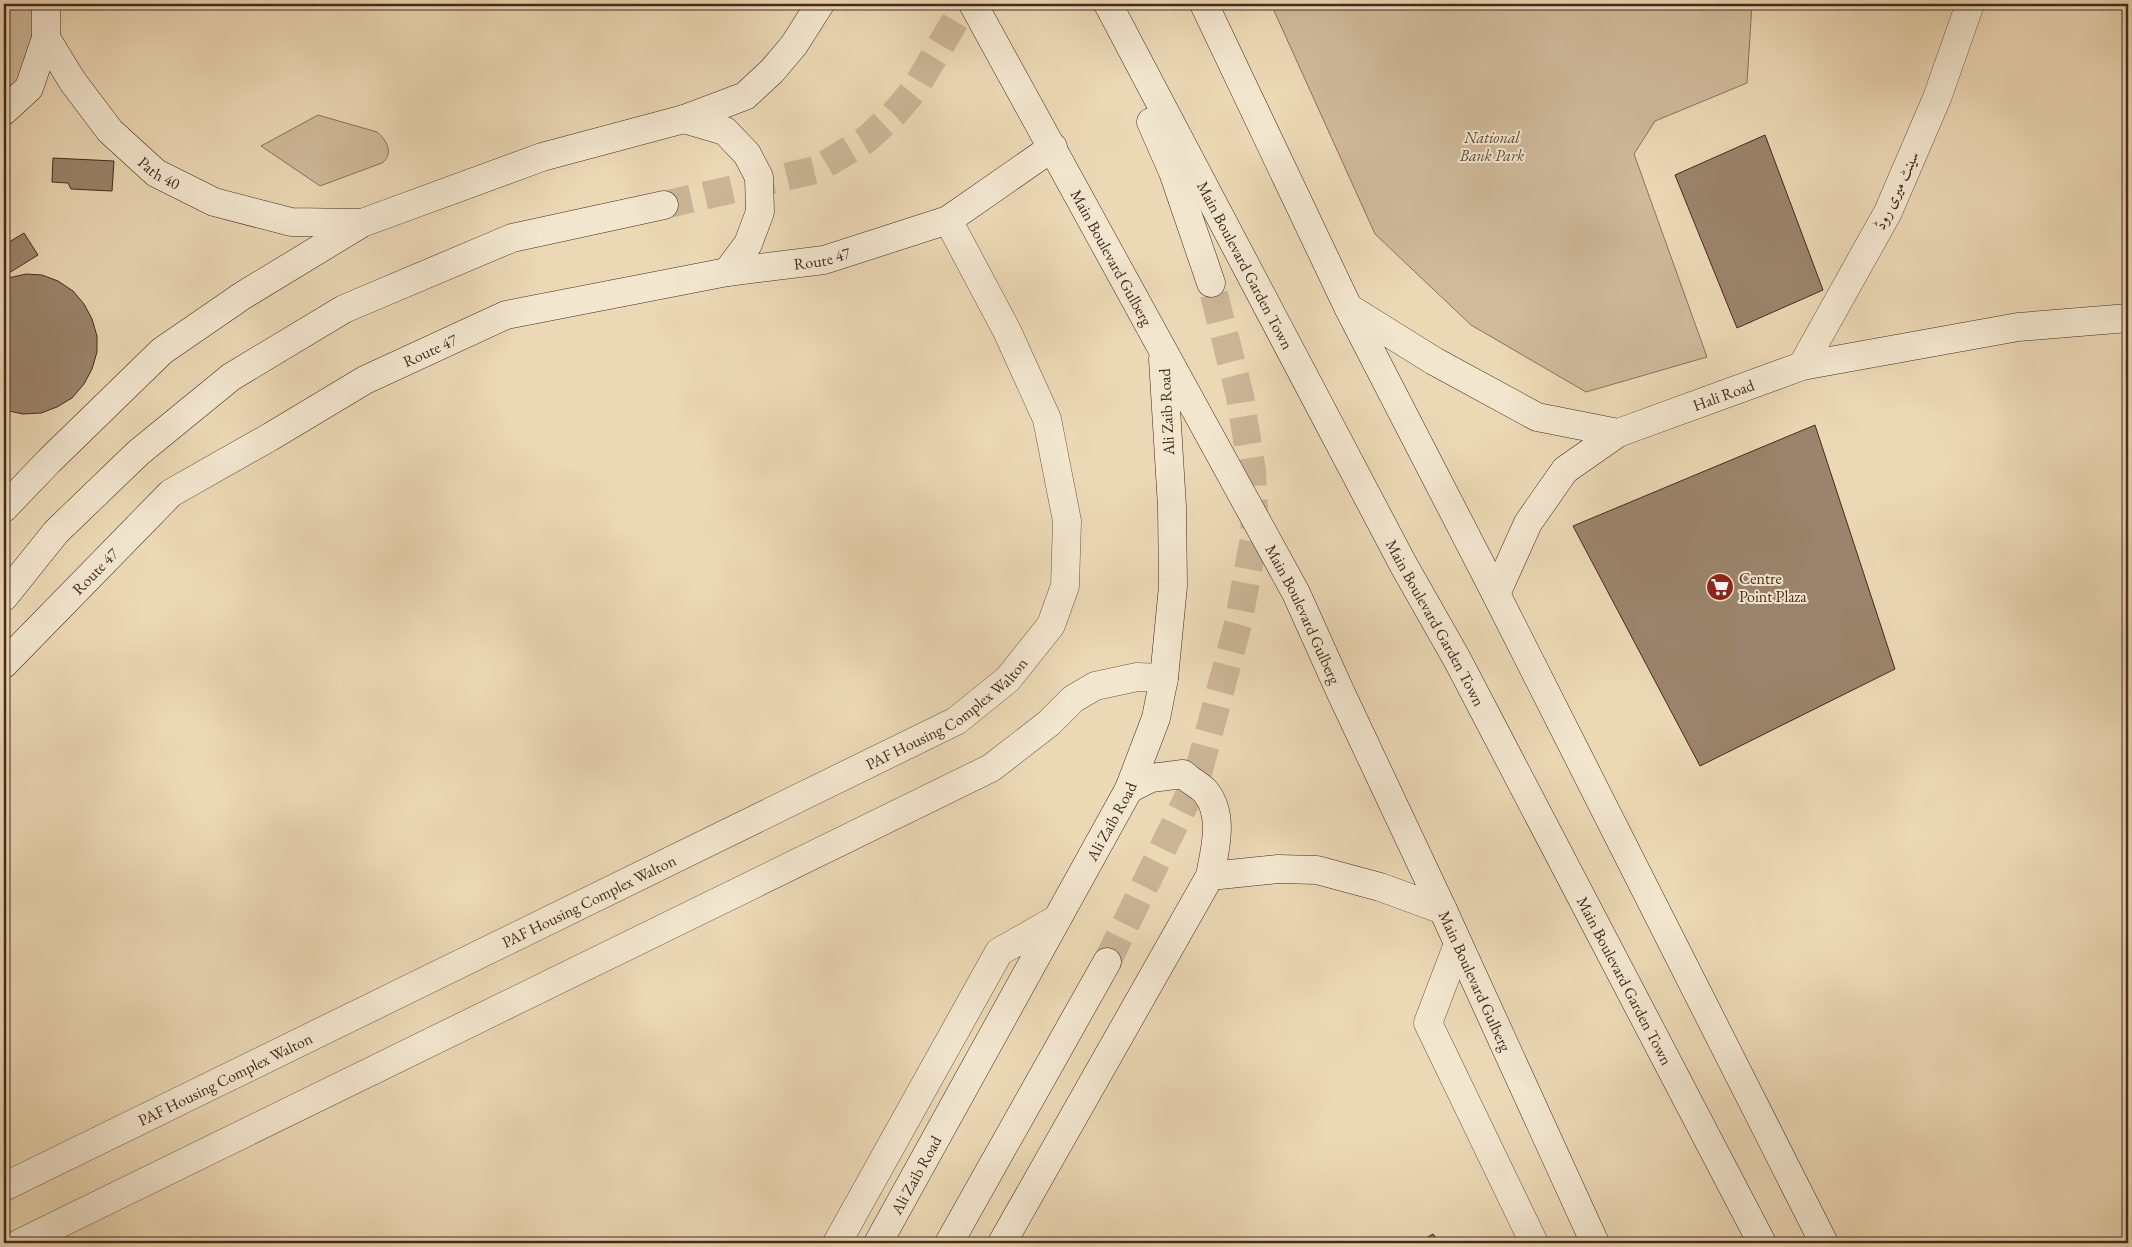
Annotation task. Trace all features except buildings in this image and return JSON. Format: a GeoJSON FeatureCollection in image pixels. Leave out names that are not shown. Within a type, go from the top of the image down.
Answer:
{"type":"FeatureCollection","features":[{"type":"Feature","properties":{"kind":"street"},"geometry":{"type":"LineString","coordinates":[[4,111],[29,88],[46,38],[46,4]]}},
{"type":"Feature","properties":{"kind":"street"},"geometry":{"type":"LineString","coordinates":[[4,508],[49,461],[162,352],[242,296],[362,223],[542,157],[684,119],[745,96],[772,72],[794,45],[820,4]]}},
{"type":"Feature","properties":{"kind":"street","name":"Main Boulevard Gulberg"},"geometry":{"type":"LineString","coordinates":[[973,4],[1296,593],[1444,910],[1595,1243]]}},
{"type":"Feature","properties":{"kind":"street"},"geometry":{"type":"LineString","coordinates":[[1101,4],[1172,172],[1211,283]]}},
{"type":"Feature","properties":{"kind":"street","name":"Main Boulevard Garden Town"},"geometry":{"type":"LineString","coordinates":[[1108,4],[1403,564],[1458,661],[1762,1243]]}},
{"type":"Feature","properties":{"kind":"street"},"geometry":{"type":"LineString","coordinates":[[1204,4],[1348,307],[1496,594],[1824,1243]]}},
{"type":"Feature","properties":{"kind":"street","name":"سینٹ میری روڈ"},"geometry":{"type":"LineString","coordinates":[[1802,366],[1888,212],[1937,98],[1970,4]]}},
{"type":"Feature","properties":{"kind":"street","name":"Path 40"},"geometry":{"type":"LineString","coordinates":[[46,38],[73,82],[110,131],[156,173],[214,202],[290,222],[362,223]]}},
{"type":"Feature","properties":{"kind":"street"},"geometry":{"type":"LineString","coordinates":[[684,119],[725,131],[748,154],[759,177],[760,212],[748,244],[727,272]]}},
{"type":"Feature","properties":{"kind":"street","name":"Route 47"},"geometry":{"type":"LineString","coordinates":[[4,664],[171,493],[365,380],[506,315],[727,272],[824,260],[948,220],[1053,147]]}},
{"type":"Feature","properties":{"kind":"street"},"geometry":{"type":"LineString","coordinates":[[4,597],[56,532],[138,453],[231,377],[344,309],[512,238],[664,205]]}},
{"type":"Feature","properties":{"kind":"street","name":"PAF Housing Complex Walton"},"geometry":{"type":"LineString","coordinates":[[4,1187],[956,722],[1008,679],[1051,625],[1065,586],[1067,521],[1047,420],[1007,331],[948,220]]}},
{"type":"Feature","properties":{"kind":"street"},"geometry":{"type":"LineString","coordinates":[[1348,307],[1434,361],[1537,417],[1618,432]]}},
{"type":"Feature","properties":{"kind":"street","name":"Hali Road"},"geometry":{"type":"LineString","coordinates":[[1618,432],[1802,366],[2018,327],[2128,318]]}},
{"type":"Feature","properties":{"kind":"street","name":"Ali Zaib Road"},"geometry":{"type":"LineString","coordinates":[[878,1243],[1129,789],[1156,718],[1164,678],[1173,576],[1172,507],[1163,350]]}},
{"type":"Feature","properties":{"kind":"street"},"geometry":{"type":"LineString","coordinates":[[1496,594],[1528,523],[1565,470],[1618,432]]}},
{"type":"Feature","properties":{"kind":"street"},"geometry":{"type":"LineString","coordinates":[[20,1243],[991,768],[1049,723],[1073,699],[1095,686],[1137,677],[1164,678]]}},
{"type":"Feature","properties":{"kind":"street"},"geometry":{"type":"LineString","coordinates":[[1002,1243],[1210,876],[1216,842],[1216,815],[1205,792],[1182,774],[1151,778],[1129,789]]}},
{"type":"Feature","properties":{"kind":"street"},"geometry":{"type":"LineString","coordinates":[[1210,876],[1278,869],[1317,870],[1380,887],[1444,910]]}},
{"type":"Feature","properties":{"kind":"street"},"geometry":{"type":"LineString","coordinates":[[837,1243],[999,952],[1057,919]]}},
{"type":"Feature","properties":{"kind":"street"},"geometry":{"type":"LineString","coordinates":[[1458,944],[1428,1023],[1534,1243]]}},
{"type":"Feature","properties":{"kind":"street"},"geometry":{"type":"LineString","coordinates":[[949,1243],[1107,962]]}},
{"type":"Feature","properties":{"kind":"green space"},"geometry":{"type":"Polygon","coordinates":[[[4,4],[46,4],[46,38],[4,111],[4,4]]]}},
{"type":"Feature","properties":{"kind":"green space","name":"National Bank Park"},"geometry":{"type":"Polygon","coordinates":[[[1271,4],[1752,4],[1747,83],[1655,121],[1634,154],[1707,357],[1586,392],[1471,325],[1375,234],[1271,4]]]}},
{"type":"Feature","properties":{"kind":"green space"},"geometry":{"type":"Polygon","coordinates":[[[318,115],[377,132],[384,139],[388,147],[386,159],[382,163],[320,186],[261,146],[318,115]]]}},
{"type":"Feature","properties":{"kind":"tunnel"},"geometry":{"type":"LineString","coordinates":[[664,205],[816,170],[867,139],[894,114],[915,89],[965,4]]}},
{"type":"Feature","properties":{"kind":"tunnel"},"geometry":{"type":"LineString","coordinates":[[1107,962],[1196,781],[1238,624],[1255,533],[1252,471],[1240,396],[1211,283]]}},
{"type":"Feature","properties":{"kind":"place","name":"Centre Point Plaza"},"geometry":{"type":"Point","coordinates":[1720,587]}}]}
